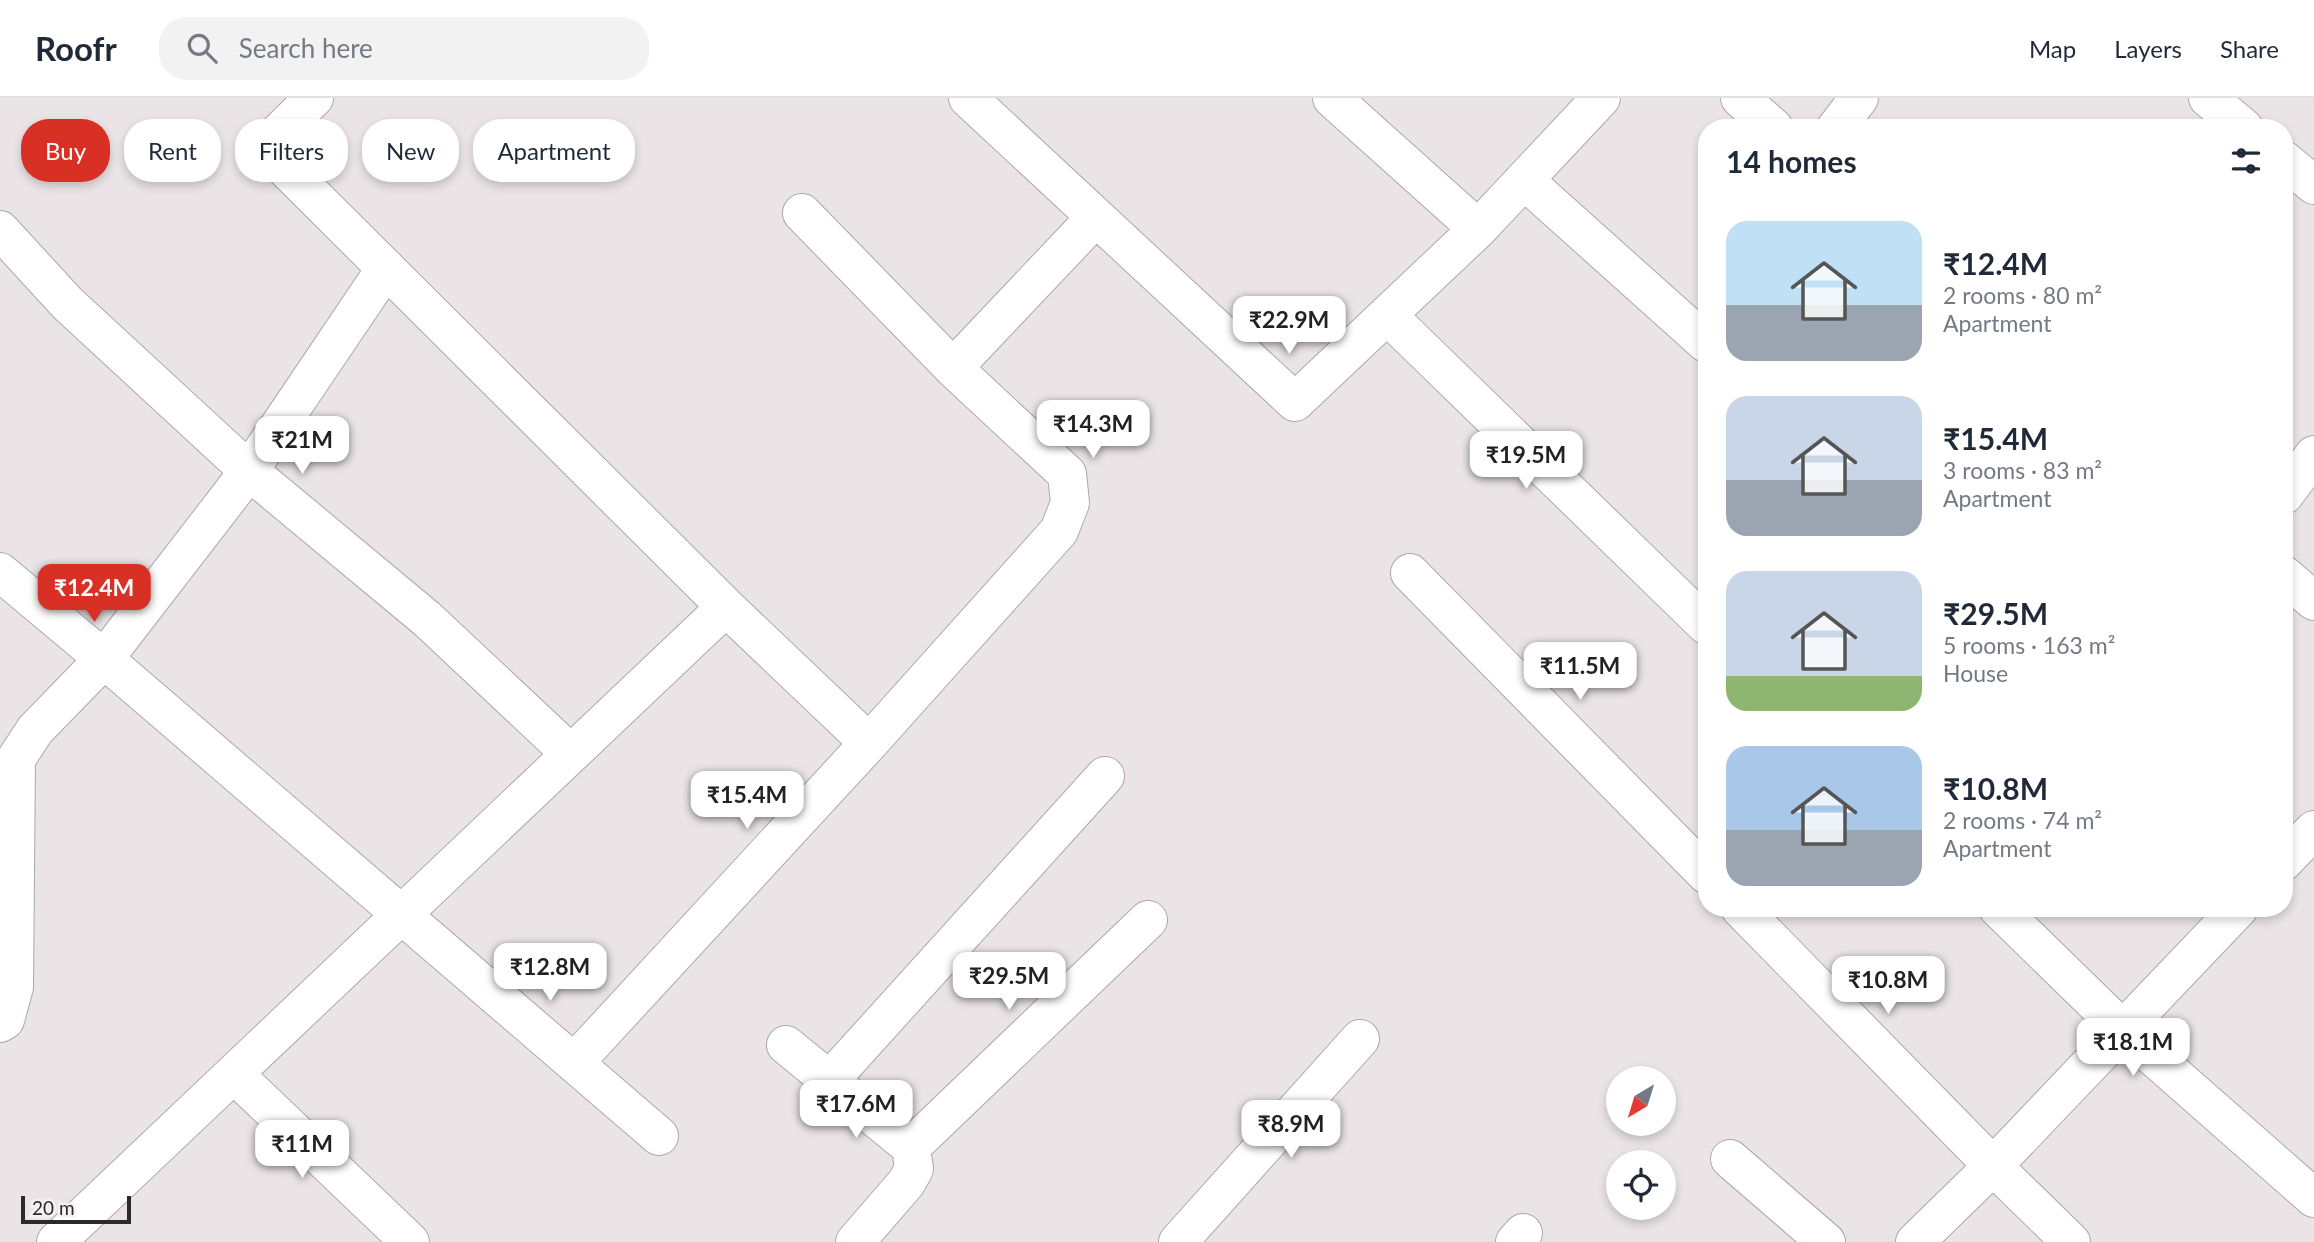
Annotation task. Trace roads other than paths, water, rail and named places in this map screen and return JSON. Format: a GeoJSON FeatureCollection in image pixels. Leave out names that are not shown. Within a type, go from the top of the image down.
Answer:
{"type":"FeatureCollection","features":[{"type":"Feature","properties":{"kind":"street"},"geometry":{"type":"LineString","coordinates":[[314,98],[264,147],[726,607],[869,743]]}},
{"type":"Feature","properties":{"kind":"street"},"geometry":{"type":"LineString","coordinates":[[968,98],[1296,402],[1478,229],[1601,98]]}},
{"type":"Feature","properties":{"kind":"street"},"geometry":{"type":"LineString","coordinates":[[1332,98],[1478,229]]}},
{"type":"Feature","properties":{"kind":"street"},"geometry":{"type":"LineString","coordinates":[[1741,98],[1764,119]]}},
{"type":"Feature","properties":{"kind":"street"},"geometry":{"type":"LineString","coordinates":[[1843,119],[1859,98]]}},
{"type":"Feature","properties":{"kind":"street"},"geometry":{"type":"LineString","coordinates":[[2293,168],[2314,185]]}},
{"type":"Feature","properties":{"kind":"street"},"geometry":{"type":"LineString","coordinates":[[1524,180],[1698,336]]}},
{"type":"Feature","properties":{"kind":"street"},"geometry":{"type":"LineString","coordinates":[[574,1063],[869,743],[1059,531],[1070,503],[1067,474],[953,368],[802,213]]}},
{"type":"Feature","properties":{"kind":"street"},"geometry":{"type":"LineString","coordinates":[[953,368],[1096,217]]}},
{"type":"Feature","properties":{"kind":"street"},"geometry":{"type":"LineString","coordinates":[[0,230],[67,303],[249,471],[428,620],[571,754]]}},
{"type":"Feature","properties":{"kind":"street"},"geometry":{"type":"LineString","coordinates":[[0,1023],[5,1020],[14,987],[16,759],[35,730],[104,659],[249,471],[386,268]]}},
{"type":"Feature","properties":{"kind":"street"},"geometry":{"type":"LineString","coordinates":[[1387,315],[1698,617]]}},
{"type":"Feature","properties":{"kind":"street"},"geometry":{"type":"LineString","coordinates":[[2293,483],[2314,455]]}},
{"type":"Feature","properties":{"kind":"street"},"geometry":{"type":"LineString","coordinates":[[0,572],[659,1136]]}},
{"type":"Feature","properties":{"kind":"street"},"geometry":{"type":"LineString","coordinates":[[1410,573],[1698,866]]}},
{"type":"Feature","properties":{"kind":"street"},"geometry":{"type":"LineString","coordinates":[[2293,583],[2314,601]]}},
{"type":"Feature","properties":{"kind":"street"},"geometry":{"type":"LineString","coordinates":[[56,1242],[726,607]]}},
{"type":"Feature","properties":{"kind":"street"},"geometry":{"type":"LineString","coordinates":[[829,1081],[1105,776]]}},
{"type":"Feature","properties":{"kind":"street"},"geometry":{"type":"LineString","coordinates":[[2293,852],[2314,830]]}},
{"type":"Feature","properties":{"kind":"street"},"geometry":{"type":"LineString","coordinates":[[1749,917],[2071,1242]]}},
{"type":"Feature","properties":{"kind":"street"},"geometry":{"type":"LineString","coordinates":[[2007,917],[2123,1030],[2314,1198]]}},
{"type":"Feature","properties":{"kind":"street"},"geometry":{"type":"LineString","coordinates":[[1915,1242],[1993,1166],[2230,917]]}},
{"type":"Feature","properties":{"kind":"street"},"geometry":{"type":"LineString","coordinates":[[911,1147],[1148,920]]}},
{"type":"Feature","properties":{"kind":"street"},"geometry":{"type":"LineString","coordinates":[[1178,1242],[1360,1039]]}},
{"type":"Feature","properties":{"kind":"street"},"geometry":{"type":"LineString","coordinates":[[786,1045],[911,1147],[914,1169],[906,1183],[855,1242]]}},
{"type":"Feature","properties":{"kind":"street"},"geometry":{"type":"LineString","coordinates":[[235,1075],[410,1242]]}},
{"type":"Feature","properties":{"kind":"street"},"geometry":{"type":"LineString","coordinates":[[1730,1159],[1826,1242]]}}]}
